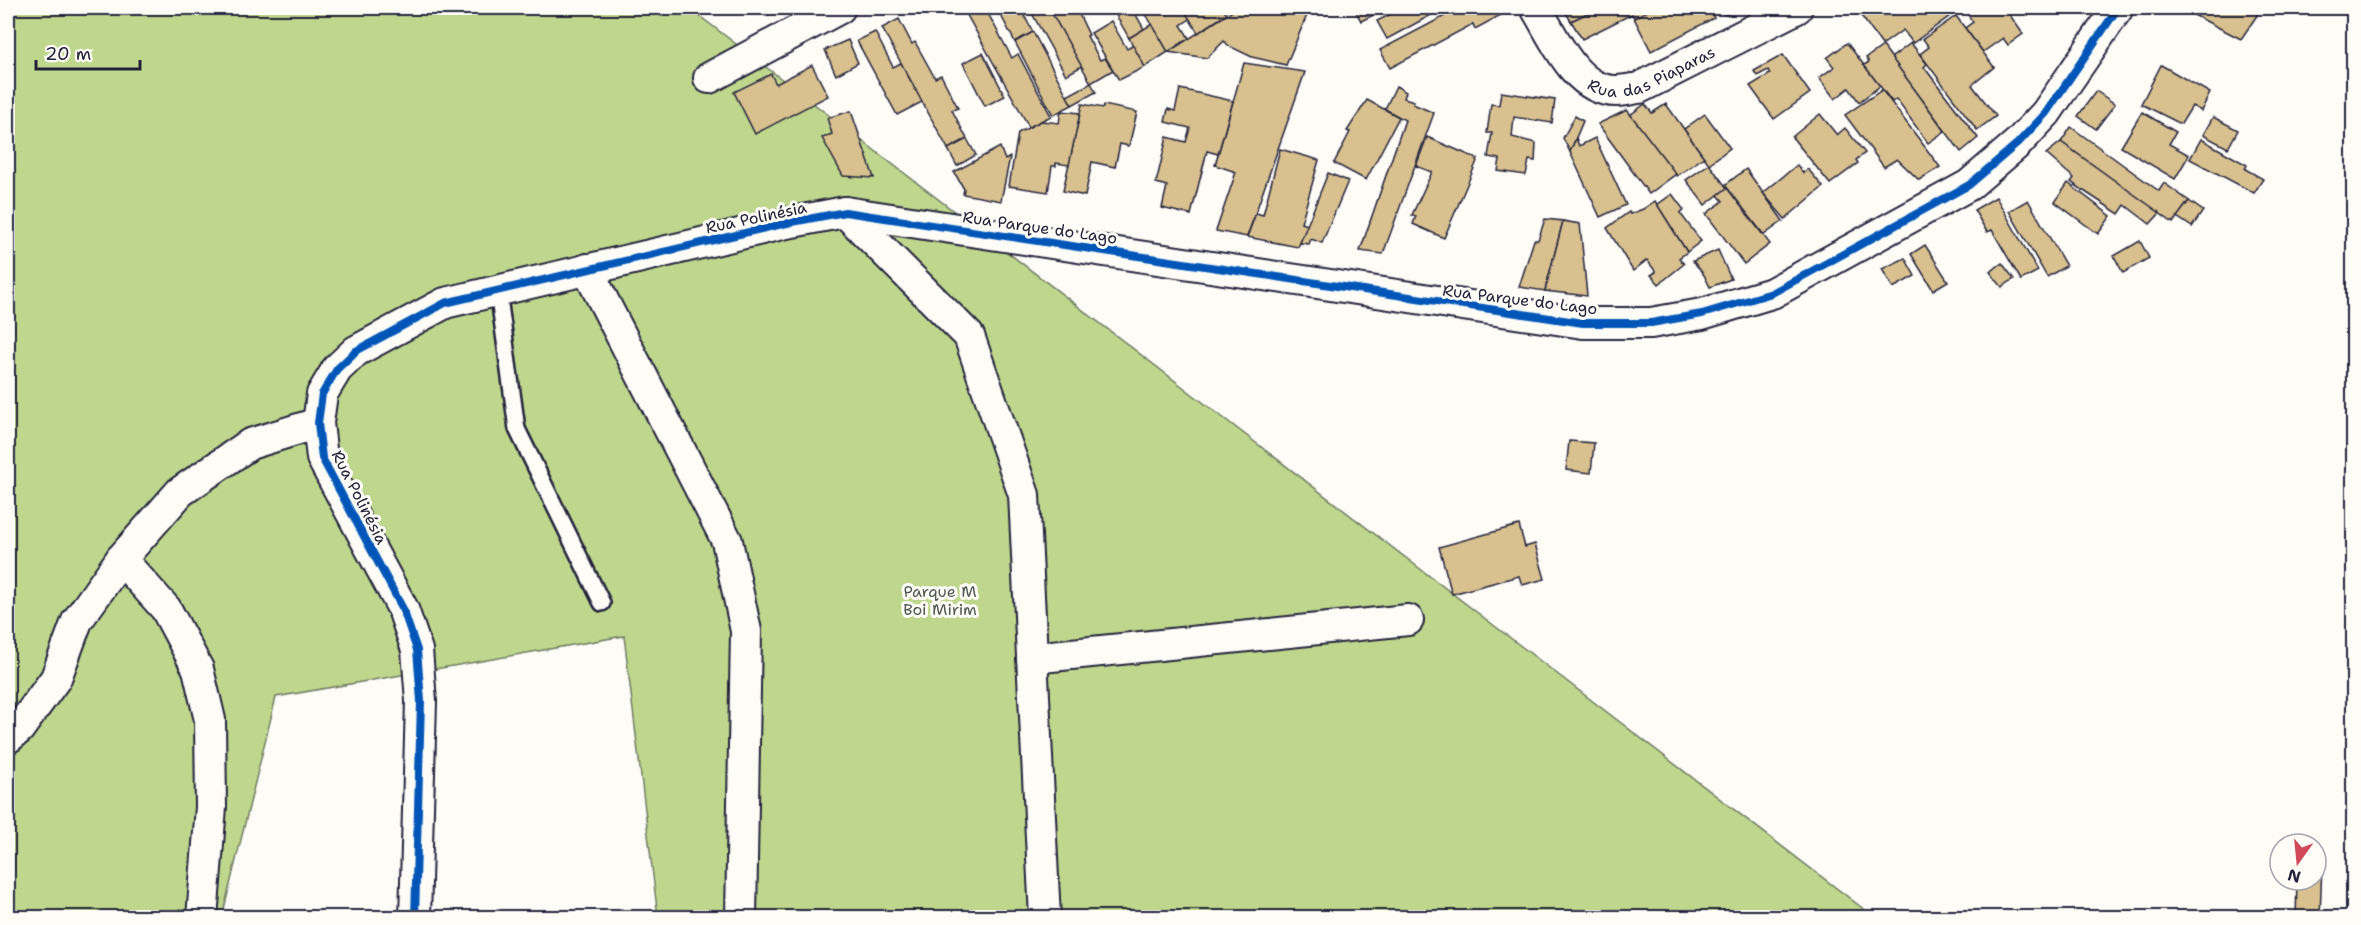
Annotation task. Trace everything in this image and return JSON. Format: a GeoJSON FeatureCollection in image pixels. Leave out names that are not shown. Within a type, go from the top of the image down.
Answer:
{"type":"FeatureCollection","features":[{"type":"Feature","properties":{"kind":"street"},"geometry":{"type":"LineString","coordinates":[[709,78],[840,8]]}},
{"type":"Feature","properties":{"kind":"street","name":"Rua das Piaparas"},"geometry":{"type":"LineString","coordinates":[[1536,8],[1573,69],[1593,84],[1614,91],[1639,88],[1797,8]]}},
{"type":"Feature","properties":{"kind":"street","name":"Rua Parque do Lago"},"geometry":{"type":"LineString","coordinates":[[845,212],[1560,320],[1583,323],[1651,323],[1702,314],[1772,293],[1970,185],[2018,143],[2046,113],[2118,8]]}},
{"type":"Feature","properties":{"kind":"street"},"geometry":{"type":"LineString","coordinates":[[845,212],[969,336],[1024,495],[1045,918]]}},
{"type":"Feature","properties":{"kind":"street","name":"Rua Polinésia"},"geometry":{"type":"LineString","coordinates":[[415,918],[421,701],[417,650],[403,609],[322,458],[318,423],[322,394],[337,369],[356,351],[445,303],[586,269],[845,212]]}},
{"type":"Feature","properties":{"kind":"street"},"geometry":{"type":"LineString","coordinates":[[586,269],[727,541],[746,631],[741,918]]}},
{"type":"Feature","properties":{"kind":"street"},"geometry":{"type":"LineString","coordinates":[[8,738],[19,729],[56,678],[77,621],[121,559],[180,492],[250,444],[318,423]]}},
{"type":"Feature","properties":{"kind":"street"},"geometry":{"type":"LineString","coordinates":[[121,559],[166,609],[198,669],[210,720],[211,807],[202,918]]}},
{"type":"Feature","properties":{"kind":"street"},"geometry":{"type":"LineString","coordinates":[[1032,658],[1408,620]]}},
{"type":"Feature","properties":{"kind":"lane"},"geometry":{"type":"LineString","coordinates":[[498,290],[517,429],[602,603]]}},
{"type":"Feature","properties":{"kind":"green space","name":"Parque M Boi Mirim"},"geometry":{"type":"Polygon","coordinates":[[[8,8],[689,8],[1874,917],[658,917],[624,636],[276,697],[222,917],[8,917],[8,8]]]}},
{"type":"Feature","properties":{"kind":"building"},"geometry":{"type":"Polygon","coordinates":[[[763,8],[781,8],[768,15],[763,8]]]}},
{"type":"Feature","properties":{"kind":"building"},"geometry":{"type":"Polygon","coordinates":[[[963,8],[985,8],[1012,58],[1018,54],[1051,116],[1029,127],[963,8]]]}},
{"type":"Feature","properties":{"kind":"building"},"geometry":{"type":"Polygon","coordinates":[[[997,8],[1020,8],[1033,32],[1015,42],[997,8]]]}},
{"type":"Feature","properties":{"kind":"building"},"geometry":{"type":"Polygon","coordinates":[[[1029,8],[1049,8],[1082,66],[1066,75],[1029,8]]]}},
{"type":"Feature","properties":{"kind":"building"},"geometry":{"type":"Polygon","coordinates":[[[1049,8],[1076,8],[1100,60],[1105,58],[1113,70],[1091,83],[1049,8]]]}},
{"type":"Feature","properties":{"kind":"building"},"geometry":{"type":"Polygon","coordinates":[[[1112,8],[1132,8],[1144,29],[1129,38],[1112,8]]]}},
{"type":"Feature","properties":{"kind":"building"},"geometry":{"type":"Polygon","coordinates":[[[1142,8],[1183,8],[1190,19],[1181,25],[1189,38],[1168,52],[1142,8]]]}},
{"type":"Feature","properties":{"kind":"building"},"geometry":{"type":"Polygon","coordinates":[[[1183,8],[1223,8],[1227,14],[1198,33],[1183,8]]]}},
{"type":"Feature","properties":{"kind":"building"},"geometry":{"type":"Polygon","coordinates":[[[1237,8],[1310,8],[1286,65],[1252,57],[1229,46],[1224,41],[1207,58],[1168,52],[1237,8]]]}},
{"type":"Feature","properties":{"kind":"building"},"geometry":{"type":"Polygon","coordinates":[[[1354,8],[1388,8],[1361,21],[1354,8]]]}},
{"type":"Feature","properties":{"kind":"building"},"geometry":{"type":"Polygon","coordinates":[[[1403,8],[1444,8],[1387,39],[1377,21],[1403,8]]]}},
{"type":"Feature","properties":{"kind":"building"},"geometry":{"type":"Polygon","coordinates":[[[1460,8],[1498,8],[1501,15],[1475,29],[1473,24],[1390,68],[1380,50],[1460,8]]]}},
{"type":"Feature","properties":{"kind":"building"},"geometry":{"type":"Polygon","coordinates":[[[1563,8],[1598,8],[1571,21],[1563,8]]]}},
{"type":"Feature","properties":{"kind":"building"},"geometry":{"type":"Polygon","coordinates":[[[1598,8],[1653,8],[1634,18],[1632,14],[1582,39],[1571,21],[1598,8]]]}},
{"type":"Feature","properties":{"kind":"building"},"geometry":{"type":"Polygon","coordinates":[[[1653,8],[1710,8],[1714,18],[1651,51],[1634,18],[1653,8]]]}},
{"type":"Feature","properties":{"kind":"building"},"geometry":{"type":"Polygon","coordinates":[[[1722,8],[1737,8],[1737,9],[1725,15],[1722,8]]]}},
{"type":"Feature","properties":{"kind":"building"},"geometry":{"type":"Polygon","coordinates":[[[1861,8],[1950,8],[1954,13],[1913,43],[1903,30],[1882,45],[1857,10],[1861,8]]]}},
{"type":"Feature","properties":{"kind":"building"},"geometry":{"type":"Polygon","coordinates":[[[1963,8],[2005,8],[2023,34],[2008,45],[2003,38],[1983,52],[1965,28],[1973,22],[1963,8]]]}},
{"type":"Feature","properties":{"kind":"building"},"geometry":{"type":"Polygon","coordinates":[[[2180,8],[2262,8],[2241,39],[2180,8]]]}},
{"type":"Feature","properties":{"kind":"building"},"geometry":{"type":"Polygon","coordinates":[[[1956,16],[1994,67],[1972,85],[1996,116],[1977,130],[1920,54],[1929,47],[1923,39],[1956,16]]]}},
{"type":"Feature","properties":{"kind":"building"},"geometry":{"type":"Polygon","coordinates":[[[899,19],[912,44],[915,42],[935,78],[941,75],[958,108],[952,110],[967,139],[948,149],[882,28],[899,19]]]}},
{"type":"Feature","properties":{"kind":"building"},"geometry":{"type":"Polygon","coordinates":[[[1111,21],[1127,49],[1133,45],[1145,67],[1119,80],[1091,33],[1111,21]]]}},
{"type":"Feature","properties":{"kind":"building"},"geometry":{"type":"Polygon","coordinates":[[[1152,24],[1168,52],[1145,67],[1129,38],[1152,24]]]}},
{"type":"Feature","properties":{"kind":"building"},"geometry":{"type":"Polygon","coordinates":[[[875,32],[893,67],[901,63],[922,102],[897,115],[857,41],[875,32]]]}},
{"type":"Feature","properties":{"kind":"building"},"geometry":{"type":"Polygon","coordinates":[[[1033,32],[1072,105],[1053,115],[1015,42],[1033,32]]]}},
{"type":"Feature","properties":{"kind":"building"},"geometry":{"type":"Polygon","coordinates":[[[848,40],[858,63],[836,75],[825,50],[848,40]]]}},
{"type":"Feature","properties":{"kind":"building"},"geometry":{"type":"Polygon","coordinates":[[[1847,43],[1880,86],[1859,102],[1849,88],[1835,99],[1819,78],[1834,67],[1827,58],[1847,43]]]}},
{"type":"Feature","properties":{"kind":"building"},"geometry":{"type":"Polygon","coordinates":[[[1911,43],[1927,64],[1924,67],[1978,138],[1961,152],[1891,58],[1911,43]]]}},
{"type":"Feature","properties":{"kind":"building"},"geometry":{"type":"Polygon","coordinates":[[[1883,46],[1945,131],[1928,143],[1896,99],[1892,102],[1864,65],[1869,62],[1866,58],[1883,46]]]}},
{"type":"Feature","properties":{"kind":"building"},"geometry":{"type":"Polygon","coordinates":[[[983,53],[1005,96],[985,106],[963,63],[983,53]]]}},
{"type":"Feature","properties":{"kind":"building"},"geometry":{"type":"Polygon","coordinates":[[[1783,55],[1810,93],[1774,119],[1750,86],[1770,74],[1768,70],[1757,76],[1754,71],[1783,55]]]}},
{"type":"Feature","properties":{"kind":"building"},"geometry":{"type":"Polygon","coordinates":[[[1244,63],[1305,72],[1247,237],[1216,231],[1236,172],[1215,165],[1244,63]]]}},
{"type":"Feature","properties":{"kind":"building"},"geometry":{"type":"Polygon","coordinates":[[[812,65],[828,96],[755,134],[734,92],[771,74],[776,84],[812,65]]]}},
{"type":"Feature","properties":{"kind":"building"},"geometry":{"type":"Polygon","coordinates":[[[2161,65],[2210,93],[2201,111],[2192,106],[2181,124],[2141,104],[2161,65]]]}},
{"type":"Feature","properties":{"kind":"building"},"geometry":{"type":"Polygon","coordinates":[[[1091,83],[1096,92],[1072,105],[1067,96],[1091,83]]]}},
{"type":"Feature","properties":{"kind":"building"},"geometry":{"type":"Polygon","coordinates":[[[1396,86],[1406,92],[1404,98],[1434,113],[1383,254],[1360,251],[1405,120],[1385,109],[1396,86]]]}},
{"type":"Feature","properties":{"kind":"building"},"geometry":{"type":"Polygon","coordinates":[[[1180,89],[1233,101],[1218,154],[1207,151],[1191,215],[1162,208],[1167,186],[1156,183],[1167,137],[1186,142],[1190,128],[1165,122],[1168,109],[1175,111],[1180,89]]]}},
{"type":"Feature","properties":{"kind":"building"},"geometry":{"type":"Polygon","coordinates":[[[1882,90],[1940,167],[1919,180],[1897,159],[1884,167],[1845,115],[1882,90]]]}},
{"type":"Feature","properties":{"kind":"building"},"geometry":{"type":"Polygon","coordinates":[[[2096,91],[2115,104],[2096,129],[2078,116],[2096,91]]]}},
{"type":"Feature","properties":{"kind":"building"},"geometry":{"type":"Polygon","coordinates":[[[1501,92],[1555,100],[1552,123],[1514,117],[1512,137],[1536,143],[1535,161],[1529,160],[1526,175],[1498,171],[1500,159],[1488,157],[1492,133],[1487,133],[1491,104],[1499,105],[1501,92]]]}},
{"type":"Feature","properties":{"kind":"building"},"geometry":{"type":"Polygon","coordinates":[[[1367,100],[1399,117],[1366,180],[1334,163],[1350,132],[1347,131],[1367,100]]]}},
{"type":"Feature","properties":{"kind":"building"},"geometry":{"type":"Polygon","coordinates":[[[1082,104],[1103,108],[1104,105],[1137,112],[1129,146],[1120,144],[1115,167],[1092,162],[1085,196],[1063,191],[1082,104]]]}},
{"type":"Feature","properties":{"kind":"building"},"geometry":{"type":"Polygon","coordinates":[[[1645,104],[1652,113],[1666,104],[1704,157],[1677,176],[1630,115],[1645,104]]]}},
{"type":"Feature","properties":{"kind":"building"},"geometry":{"type":"Polygon","coordinates":[[[1627,110],[1676,174],[1649,194],[1598,124],[1627,110]]]}},
{"type":"Feature","properties":{"kind":"building"},"geometry":{"type":"Polygon","coordinates":[[[851,111],[874,178],[843,176],[822,138],[832,134],[827,118],[851,111]]]}},
{"type":"Feature","properties":{"kind":"building"},"geometry":{"type":"Polygon","coordinates":[[[1061,111],[1080,113],[1069,165],[1056,163],[1056,166],[1052,166],[1048,192],[1009,186],[1018,133],[1041,121],[1059,123],[1061,111]]]}},
{"type":"Feature","properties":{"kind":"building"},"geometry":{"type":"Polygon","coordinates":[[[2142,112],[2176,132],[2169,144],[2189,155],[2175,179],[2121,147],[2142,112]]]}},
{"type":"Feature","properties":{"kind":"building"},"geometry":{"type":"Polygon","coordinates":[[[1705,114],[1730,148],[1709,164],[1684,129],[1705,114]]]}},
{"type":"Feature","properties":{"kind":"building"},"geometry":{"type":"Polygon","coordinates":[[[1820,114],[1837,135],[1845,128],[1865,153],[1856,160],[1858,163],[1830,184],[1792,137],[1820,114]]]}},
{"type":"Feature","properties":{"kind":"building"},"geometry":{"type":"Polygon","coordinates":[[[1575,116],[1583,121],[1570,152],[1563,138],[1575,116]]]}},
{"type":"Feature","properties":{"kind":"building"},"geometry":{"type":"Polygon","coordinates":[[[2213,117],[2238,130],[2228,148],[2203,135],[2213,117]]]}},
{"type":"Feature","properties":{"kind":"building"},"geometry":{"type":"Polygon","coordinates":[[[2071,127],[2159,191],[2164,183],[2189,201],[2173,223],[2061,142],[2071,127]]]}},
{"type":"Feature","properties":{"kind":"building"},"geometry":{"type":"Polygon","coordinates":[[[1427,137],[1478,159],[1444,238],[1413,224],[1416,216],[1412,215],[1432,172],[1416,166],[1427,137]]]}},
{"type":"Feature","properties":{"kind":"building"},"geometry":{"type":"Polygon","coordinates":[[[1576,138],[1579,146],[1595,138],[1626,205],[1600,217],[1570,152],[1576,138]]]}},
{"type":"Feature","properties":{"kind":"building"},"geometry":{"type":"Polygon","coordinates":[[[967,139],[976,155],[957,166],[948,149],[967,139]]]}},
{"type":"Feature","properties":{"kind":"building"},"geometry":{"type":"Polygon","coordinates":[[[2201,139],[2247,165],[2245,169],[2263,179],[2254,193],[2190,159],[2201,139]]]}},
{"type":"Feature","properties":{"kind":"building"},"geometry":{"type":"Polygon","coordinates":[[[2061,142],[2160,213],[2150,224],[2125,205],[2119,214],[2071,182],[2074,178],[2046,154],[2061,142]]]}},
{"type":"Feature","properties":{"kind":"building"},"geometry":{"type":"Polygon","coordinates":[[[1000,147],[1005,160],[1010,157],[1001,201],[963,194],[964,189],[954,172],[1000,147]]]}},
{"type":"Feature","properties":{"kind":"building"},"geometry":{"type":"Polygon","coordinates":[[[1280,149],[1319,160],[1301,223],[1308,225],[1298,247],[1247,237],[1256,213],[1263,215],[1280,149]]]}},
{"type":"Feature","properties":{"kind":"building"},"geometry":{"type":"Polygon","coordinates":[[[1709,164],[1727,188],[1705,205],[1686,180],[1709,164]]]}},
{"type":"Feature","properties":{"kind":"building"},"geometry":{"type":"Polygon","coordinates":[[[1797,165],[1803,173],[1808,169],[1823,187],[1785,219],[1763,193],[1797,165]]]}},
{"type":"Feature","properties":{"kind":"building"},"geometry":{"type":"Polygon","coordinates":[[[1746,169],[1783,221],[1764,235],[1725,185],[1746,169]]]}},
{"type":"Feature","properties":{"kind":"building"},"geometry":{"type":"Polygon","coordinates":[[[1328,173],[1348,181],[1322,243],[1311,239],[1309,244],[1300,243],[1328,173]]]}},
{"type":"Feature","properties":{"kind":"building"},"geometry":{"type":"Polygon","coordinates":[[[2068,183],[2111,216],[2098,234],[2055,202],[2068,183]]]}},
{"type":"Feature","properties":{"kind":"building"},"geometry":{"type":"Polygon","coordinates":[[[1727,188],[1770,244],[1744,264],[1706,214],[1723,201],[1718,195],[1727,188]]]}},
{"type":"Feature","properties":{"kind":"building"},"geometry":{"type":"Polygon","coordinates":[[[1672,194],[1684,210],[1680,213],[1701,241],[1687,252],[1657,205],[1672,194]]]}},
{"type":"Feature","properties":{"kind":"building"},"geometry":{"type":"Polygon","coordinates":[[[1996,197],[2038,271],[2021,280],[1992,230],[1987,232],[1974,210],[1996,197]]]}},
{"type":"Feature","properties":{"kind":"building"},"geometry":{"type":"Polygon","coordinates":[[[2028,200],[2066,266],[2047,277],[2009,211],[2028,200]]]}},
{"type":"Feature","properties":{"kind":"building"},"geometry":{"type":"Polygon","coordinates":[[[1655,201],[1687,252],[1679,258],[1684,264],[1659,284],[1651,275],[1656,272],[1647,260],[1633,271],[1607,228],[1629,212],[1630,214],[1643,209],[1655,201]]]}},
{"type":"Feature","properties":{"kind":"building"},"geometry":{"type":"Polygon","coordinates":[[[2189,201],[2203,211],[2192,227],[2177,217],[2189,201]]]}},
{"type":"Feature","properties":{"kind":"building"},"geometry":{"type":"Polygon","coordinates":[[[1545,219],[1563,221],[1545,291],[1519,287],[1534,240],[1538,240],[1545,219]]]}},
{"type":"Feature","properties":{"kind":"building"},"geometry":{"type":"Polygon","coordinates":[[[1563,221],[1580,224],[1587,296],[1545,291],[1563,221]]]}},
{"type":"Feature","properties":{"kind":"building"},"geometry":{"type":"Polygon","coordinates":[[[2140,241],[2149,258],[2123,273],[2114,256],[2140,241]]]}},
{"type":"Feature","properties":{"kind":"building"},"geometry":{"type":"Polygon","coordinates":[[[1925,245],[1948,281],[1933,290],[1911,254],[1925,245]]]}},
{"type":"Feature","properties":{"kind":"building"},"geometry":{"type":"Polygon","coordinates":[[[1718,250],[1731,279],[1710,287],[1693,261],[1718,250]]]}},
{"type":"Feature","properties":{"kind":"building"},"geometry":{"type":"Polygon","coordinates":[[[1905,258],[1915,276],[1893,288],[1882,269],[1905,258]]]}},
{"type":"Feature","properties":{"kind":"building"},"geometry":{"type":"Polygon","coordinates":[[[2002,263],[2014,279],[2002,287],[1990,272],[2002,263]]]}},
{"type":"Feature","properties":{"kind":"building"},"geometry":{"type":"Polygon","coordinates":[[[1569,441],[1594,443],[1591,473],[1566,470],[1569,441]]]}},
{"type":"Feature","properties":{"kind":"building"},"geometry":{"type":"Polygon","coordinates":[[[1519,525],[1525,547],[1535,544],[1545,579],[1522,585],[1519,576],[1452,594],[1439,547],[1519,525]]]}},
{"type":"Feature","properties":{"kind":"building"},"geometry":{"type":"Polygon","coordinates":[[[2297,892],[2321,892],[2320,918],[2296,918],[2297,892]]]}},
{"type":"Feature","properties":{"kind":"cycle path"},"geometry":{"type":"LineString","coordinates":[[415,918],[421,701],[417,650],[403,609],[322,458],[318,423],[322,394],[337,369],[356,351],[445,303],[787,223],[845,212],[1583,323],[1651,323],[1702,314],[1772,293],[1969,185],[2018,143],[2046,113],[2118,8]]}}]}
